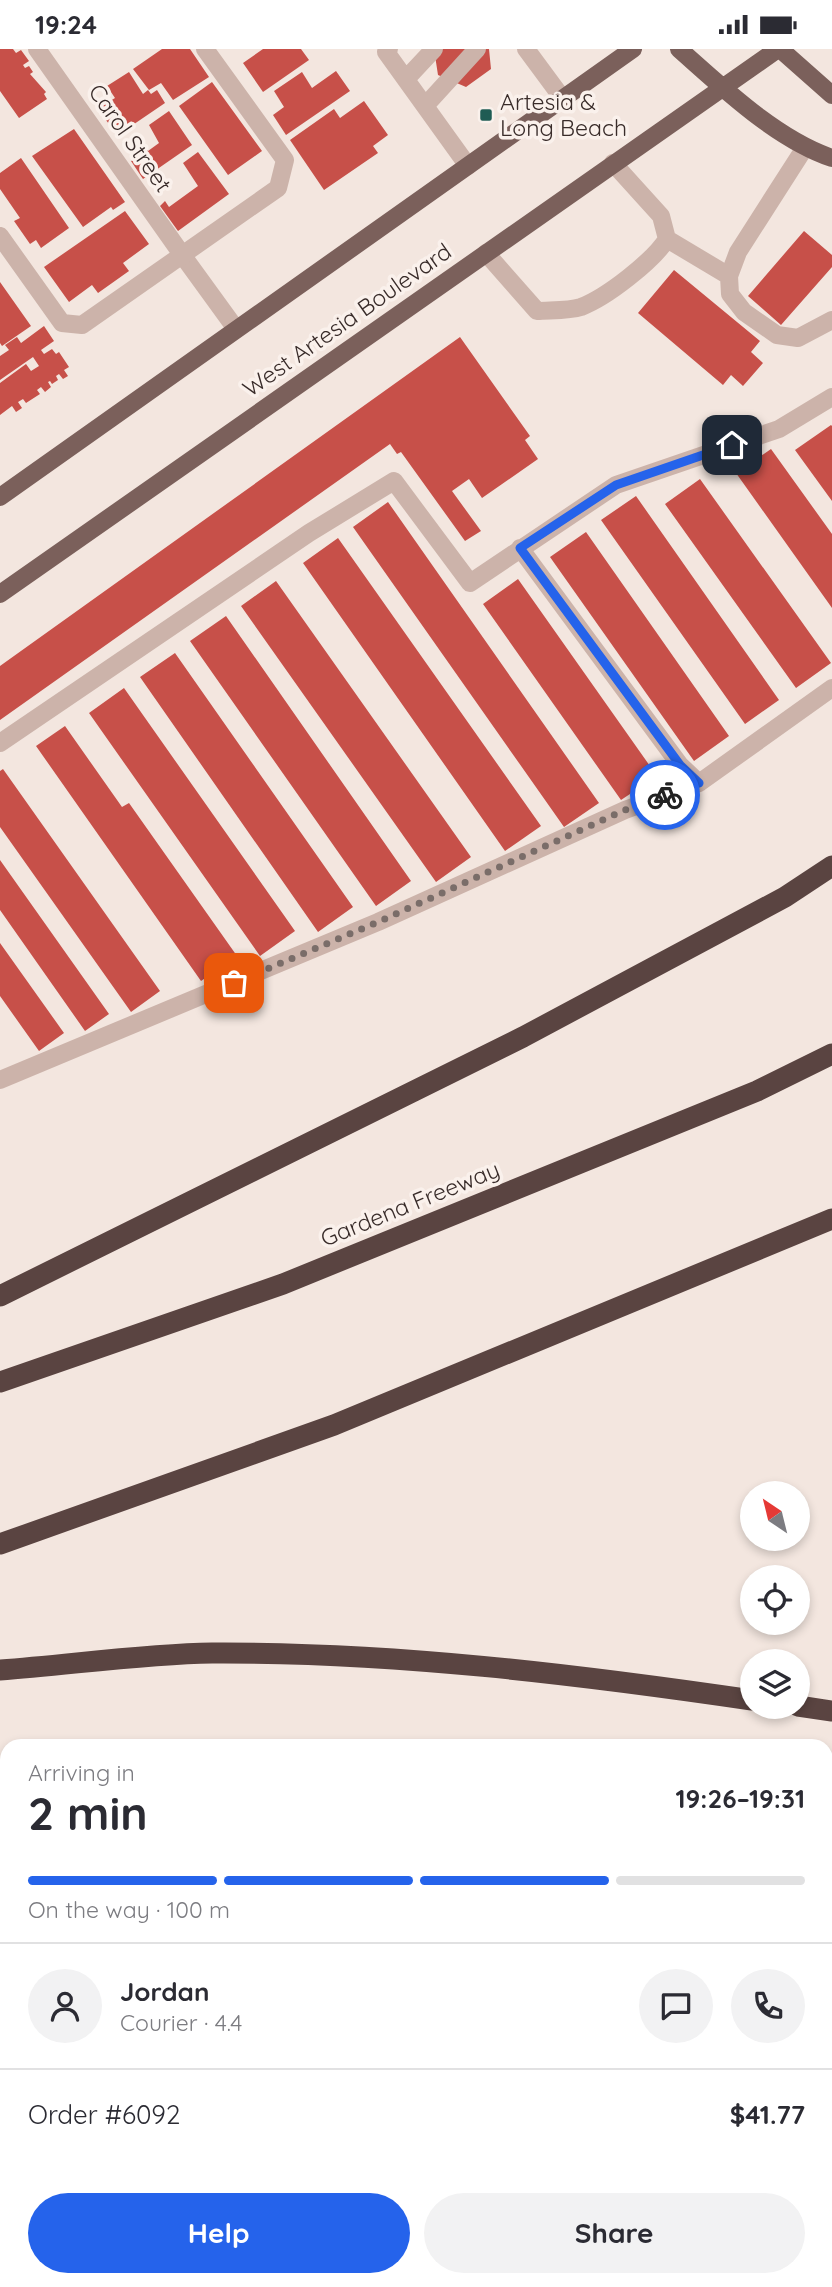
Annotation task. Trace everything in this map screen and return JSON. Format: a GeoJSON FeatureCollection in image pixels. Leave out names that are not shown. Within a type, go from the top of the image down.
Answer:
{"type":"FeatureCollection","features":[{"type":"Feature","properties":{"kind":"highway"},"geometry":{"type":"LineString","coordinates":[[0,1296],[523,1037],[785,897],[832,866]]}},
{"type":"Feature","properties":{"kind":"highway","name":"Gardena Freeway"},"geometry":{"type":"LineString","coordinates":[[7,1380],[283,1284],[757,1091],[832,1054]]}},
{"type":"Feature","properties":{"kind":"highway"},"geometry":{"type":"LineString","coordinates":[[0,1544],[334,1425],[832,1219]]}},
{"type":"Feature","properties":{"kind":"highway"},"geometry":{"type":"LineString","coordinates":[[0,1401],[7,1380]]}},
{"type":"Feature","properties":{"kind":"highway"},"geometry":{"type":"LineString","coordinates":[[0,1670],[210,1653],[405,1658],[642,1683],[740,1698]]}},
{"type":"Feature","properties":{"kind":"highway"},"geometry":{"type":"LineString","coordinates":[[810,1708],[832,1711]]}},
{"type":"Feature","properties":{"kind":"main road"},"geometry":{"type":"LineString","coordinates":[[0,497],[633,49]]}},
{"type":"Feature","properties":{"kind":"main road"},"geometry":{"type":"LineString","coordinates":[[679,49],[721,86],[804,149],[832,158]]}},
{"type":"Feature","properties":{"kind":"main road"},"geometry":{"type":"LineString","coordinates":[[779,49],[832,95]]}},
{"type":"Feature","properties":{"kind":"main road","name":"West Artesia Boulevard"},"geometry":{"type":"LineString","coordinates":[[0,594],[721,86],[779,49]]}},
{"type":"Feature","properties":{"kind":"street","name":"Carol Street"},"geometry":{"type":"LineString","coordinates":[[37,49],[236,330]]}},
{"type":"Feature","properties":{"kind":"street"},"geometry":{"type":"LineString","coordinates":[[0,236],[62,323],[82,325],[278,188],[285,160],[205,49]]}},
{"type":"Feature","properties":{"kind":"street"},"geometry":{"type":"LineString","coordinates":[[389,49],[386,52],[468,166]]}},
{"type":"Feature","properties":{"kind":"street"},"geometry":{"type":"LineString","coordinates":[[406,79],[434,49]]}},
{"type":"Feature","properties":{"kind":"street"},"geometry":{"type":"LineString","coordinates":[[425,106],[477,49]]}},
{"type":"Feature","properties":{"kind":"street"},"geometry":{"type":"LineString","coordinates":[[526,49],[563,99]]}},
{"type":"Feature","properties":{"kind":"street"},"geometry":{"type":"LineString","coordinates":[[804,149],[738,252],[729,276],[730,294],[744,312],[777,335],[798,338],[832,320]]}},
{"type":"Feature","properties":{"kind":"street"},"geometry":{"type":"LineString","coordinates":[[613,163],[661,216],[667,239],[729,276]]}},
{"type":"Feature","properties":{"kind":"street"},"geometry":{"type":"LineString","coordinates":[[486,253],[537,311],[581,307],[656,255],[667,239]]}},
{"type":"Feature","properties":{"kind":"street"},"geometry":{"type":"LineString","coordinates":[[0,743],[309,533],[394,481],[470,583],[616,485],[779,429],[832,397]]}},
{"type":"Feature","properties":{"kind":"street"},"geometry":{"type":"LineString","coordinates":[[520,548],[680,765],[699,783]]}},
{"type":"Feature","properties":{"kind":"street"},"geometry":{"type":"LineString","coordinates":[[0,1080],[378,922],[625,810],[699,783],[832,688]]}},
{"type":"Feature","properties":{"kind":"building"},"geometry":{"type":"Polygon","coordinates":[[[0,49],[13,49],[16,53],[21,50],[29,61],[23,65],[25,68],[29,66],[33,72],[30,74],[46,92],[44,94],[47,99],[19,118],[0,91],[0,49]]]}},
{"type":"Feature","properties":{"kind":"building"},"geometry":{"type":"Polygon","coordinates":[[[162,49],[190,49],[209,77],[173,100],[161,83],[149,90],[133,69],[162,49]]]}},
{"type":"Feature","properties":{"kind":"building"},"geometry":{"type":"Polygon","coordinates":[[[263,49],[301,49],[309,60],[263,92],[243,63],[263,49]]]}},
{"type":"Feature","properties":{"kind":"building"},"geometry":{"type":"Polygon","coordinates":[[[434,49],[489,49],[491,69],[466,87],[438,75],[434,49]]]}},
{"type":"Feature","properties":{"kind":"building"},"geometry":{"type":"Polygon","coordinates":[[[336,71],[350,91],[286,135],[273,115],[284,107],[274,91],[302,72],[312,88],[336,71]]]}},
{"type":"Feature","properties":{"kind":"building"},"geometry":{"type":"Polygon","coordinates":[[[129,72],[143,94],[148,90],[151,94],[157,90],[165,103],[118,135],[97,109],[115,98],[107,86],[129,72]]]}},
{"type":"Feature","properties":{"kind":"building"},"geometry":{"type":"Polygon","coordinates":[[[212,82],[262,151],[228,175],[179,106],[212,82]]]}},
{"type":"Feature","properties":{"kind":"building"},"geometry":{"type":"Polygon","coordinates":[[[364,101],[388,135],[373,146],[378,153],[324,190],[290,140],[334,109],[340,118],[364,101]]]}},
{"type":"Feature","properties":{"kind":"building"},"geometry":{"type":"Polygon","coordinates":[[[169,111],[192,145],[143,179],[131,161],[135,159],[132,155],[144,146],[148,151],[159,143],[149,125],[169,111]]]}},
{"type":"Feature","properties":{"kind":"building"},"geometry":{"type":"Polygon","coordinates":[[[74,129],[125,202],[113,210],[111,207],[83,227],[32,156],[74,129]]]}},
{"type":"Feature","properties":{"kind":"building"},"geometry":{"type":"Polygon","coordinates":[[[198,152],[229,194],[178,231],[160,206],[165,201],[169,207],[198,186],[183,163],[198,152]]]}},
{"type":"Feature","properties":{"kind":"building"},"geometry":{"type":"Polygon","coordinates":[[[21,158],[69,228],[41,248],[36,240],[30,244],[14,221],[20,218],[0,189],[0,173],[21,158]]]}},
{"type":"Feature","properties":{"kind":"building"},"geometry":{"type":"Polygon","coordinates":[[[125,211],[149,244],[123,263],[129,271],[98,293],[92,285],[69,302],[44,267],[125,211]]]}},
{"type":"Feature","properties":{"kind":"building"},"geometry":{"type":"Polygon","coordinates":[[[804,231],[832,255],[832,267],[781,325],[748,296],[804,231]]]}},
{"type":"Feature","properties":{"kind":"building"},"geometry":{"type":"Polygon","coordinates":[[[674,270],[760,341],[751,352],[763,363],[743,386],[731,375],[723,385],[638,313],[674,270]]]}},
{"type":"Feature","properties":{"kind":"building"},"geometry":{"type":"Polygon","coordinates":[[[0,282],[31,326],[2,346],[0,343],[0,282]]]}},
{"type":"Feature","properties":{"kind":"building"},"geometry":{"type":"Polygon","coordinates":[[[44,326],[54,341],[41,350],[44,354],[52,349],[56,354],[59,352],[69,367],[64,370],[68,376],[63,379],[59,374],[56,376],[58,380],[52,384],[48,382],[51,387],[45,392],[41,387],[37,390],[40,394],[26,403],[23,399],[18,402],[22,408],[16,412],[12,406],[0,415],[0,383],[26,364],[31,371],[39,366],[33,357],[0,380],[0,356],[9,350],[5,345],[17,337],[21,343],[44,326]]]}},
{"type":"Feature","properties":{"kind":"building"},"geometry":{"type":"Polygon","coordinates":[[[460,337],[530,436],[525,440],[538,459],[482,498],[469,479],[452,491],[481,531],[465,541],[401,452],[397,454],[390,444],[0,720],[0,666],[460,337]]]}},
{"type":"Feature","properties":{"kind":"building"},"geometry":{"type":"Polygon","coordinates":[[[832,426],[832,501],[795,450],[832,426]]]}},
{"type":"Feature","properties":{"kind":"building"},"geometry":{"type":"Polygon","coordinates":[[[771,449],[832,534],[832,608],[736,473],[771,449]]]}},
{"type":"Feature","properties":{"kind":"building"},"geometry":{"type":"Polygon","coordinates":[[[700,479],[831,663],[796,688],[665,504],[700,479]]]}},
{"type":"Feature","properties":{"kind":"building"},"geometry":{"type":"Polygon","coordinates":[[[636,496],[779,700],[745,724],[601,520],[636,496]]]}},
{"type":"Feature","properties":{"kind":"building"},"geometry":{"type":"Polygon","coordinates":[[[388,502],[599,803],[564,827],[353,527],[388,502]]]}},
{"type":"Feature","properties":{"kind":"building"},"geometry":{"type":"Polygon","coordinates":[[[586,532],[729,736],[694,761],[550,557],[586,532]]]}},
{"type":"Feature","properties":{"kind":"building"},"geometry":{"type":"Polygon","coordinates":[[[338,538],[541,826],[505,851],[303,563],[338,538]]]}},
{"type":"Feature","properties":{"kind":"building"},"geometry":{"type":"Polygon","coordinates":[[[518,579],[657,776],[621,800],[483,604],[518,579]]]}},
{"type":"Feature","properties":{"kind":"building"},"geometry":{"type":"Polygon","coordinates":[[[276,581],[471,857],[436,882],[241,606],[276,581]]]}},
{"type":"Feature","properties":{"kind":"building"},"geometry":{"type":"Polygon","coordinates":[[[226,616],[411,881],[376,906],[190,641],[226,616]]]}},
{"type":"Feature","properties":{"kind":"building"},"geometry":{"type":"Polygon","coordinates":[[[175,653],[353,907],[318,932],[140,677],[175,653]]]}},
{"type":"Feature","properties":{"kind":"building"},"geometry":{"type":"Polygon","coordinates":[[[124,688],[295,931],[260,956],[89,713],[124,688]]]}},
{"type":"Feature","properties":{"kind":"building"},"geometry":{"type":"Polygon","coordinates":[[[65,726],[122,807],[129,803],[237,956],[201,981],[36,746],[65,726]]]}},
{"type":"Feature","properties":{"kind":"building"},"geometry":{"type":"Polygon","coordinates":[[[3,769],[160,991],[131,1012],[0,827],[0,771],[3,769]]]}},
{"type":"Feature","properties":{"kind":"building"},"geometry":{"type":"Polygon","coordinates":[[[0,860],[109,1014],[85,1031],[0,910],[0,860]]]}},
{"type":"Feature","properties":{"kind":"building"},"geometry":{"type":"Polygon","coordinates":[[[0,943],[64,1033],[39,1051],[0,996],[0,943]]]}},
{"type":"Feature","properties":{"kind":"way so far"},"geometry":{"type":"LineString","coordinates":[[234,983],[378,922],[625,810],[665,795]]}},
{"type":"Feature","properties":{"kind":"place","name":"Artesia & Long Beach"},"geometry":{"type":"Point","coordinates":[486,115]}},
{"type":"Feature","properties":{"kind":"route"},"geometry":{"type":"LineString","coordinates":[[665,795],[699,783],[680,765],[520,548],[616,485],[732,445]]}}]}
